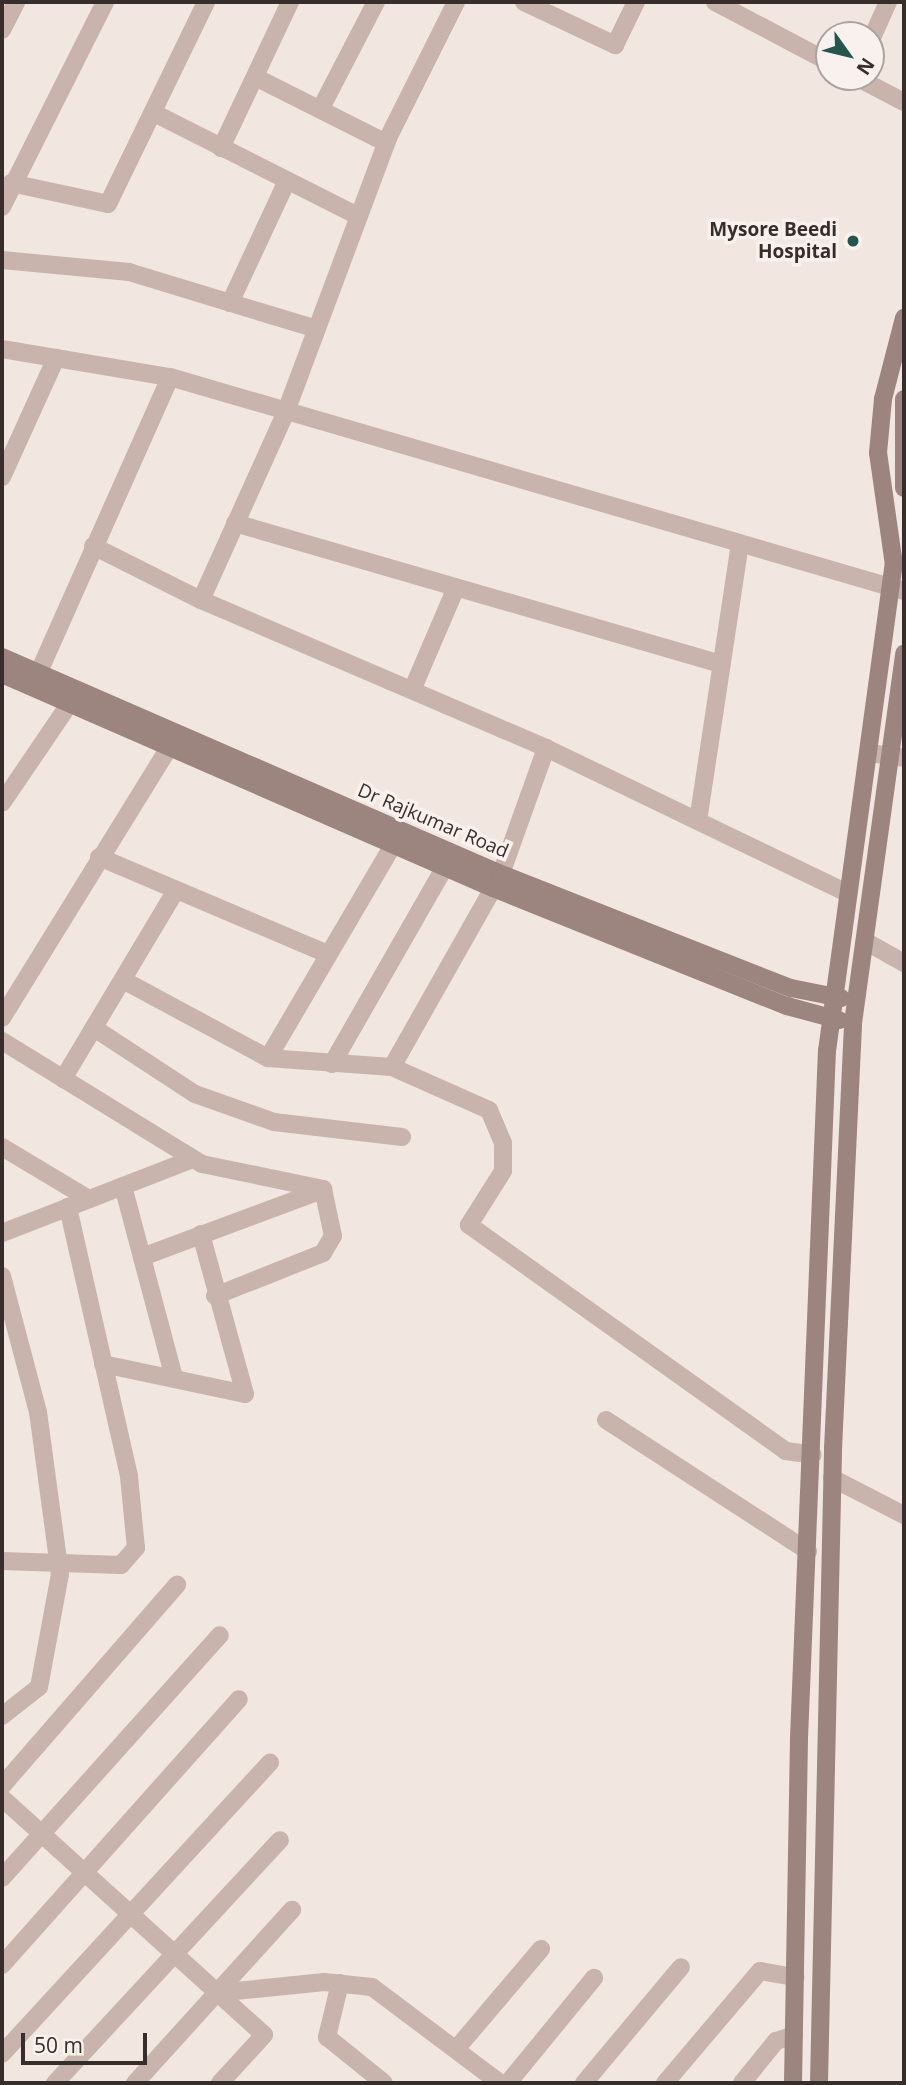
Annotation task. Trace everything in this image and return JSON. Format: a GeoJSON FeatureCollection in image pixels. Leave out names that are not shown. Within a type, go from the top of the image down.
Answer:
{"type":"FeatureCollection","features":[{"type":"Feature","properties":{"kind":"main road"},"geometry":{"type":"LineString","coordinates":[[793,2083],[808,1551],[829,1017],[897,590],[878,453],[883,399],[904,318]]}},
{"type":"Feature","properties":{"kind":"main road"},"geometry":{"type":"LineString","coordinates":[[904,400],[904,488]]}},
{"type":"Feature","properties":{"kind":"main road"},"geometry":{"type":"LineString","coordinates":[[819,2083],[832,1478],[853,1023],[897,757],[904,654]]}},
{"type":"Feature","properties":{"kind":"main road","name":"Dr Rajkumar Road"},"geometry":{"type":"LineString","coordinates":[[2,657],[38,674],[74,698],[169,748],[444,867],[497,881],[792,988],[855,1001]]}},
{"type":"Feature","properties":{"kind":"main road","name":"Dr Rajkumar Road"},"geometry":{"type":"LineString","coordinates":[[2,674],[74,698],[497,881],[829,1017],[853,1023]]}},
{"type":"Feature","properties":{"kind":"street"},"geometry":{"type":"LineString","coordinates":[[2,30],[16,2]]}},
{"type":"Feature","properties":{"kind":"street"},"geometry":{"type":"LineString","coordinates":[[2,207],[11,183],[105,2]]}},
{"type":"Feature","properties":{"kind":"street"},"geometry":{"type":"LineString","coordinates":[[11,183],[108,204],[206,2]]}},
{"type":"Feature","properties":{"kind":"street"},"geometry":{"type":"LineString","coordinates":[[221,148],[290,2]]}},
{"type":"Feature","properties":{"kind":"street"},"geometry":{"type":"LineString","coordinates":[[321,108],[376,2]]}},
{"type":"Feature","properties":{"kind":"street"},"geometry":{"type":"LineString","coordinates":[[201,600],[285,414],[386,143],[456,2]]}},
{"type":"Feature","properties":{"kind":"street"},"geometry":{"type":"LineString","coordinates":[[524,2],[615,45],[636,2]]}},
{"type":"Feature","properties":{"kind":"street"},"geometry":{"type":"LineString","coordinates":[[715,2],[815,55]]}},
{"type":"Feature","properties":{"kind":"street"},"geometry":{"type":"LineString","coordinates":[[880,21],[888,2]]}},
{"type":"Feature","properties":{"kind":"street"},"geometry":{"type":"LineString","coordinates":[[255,77],[386,143]]}},
{"type":"Feature","properties":{"kind":"street"},"geometry":{"type":"LineString","coordinates":[[882,91],[904,103]]}},
{"type":"Feature","properties":{"kind":"street"},"geometry":{"type":"LineString","coordinates":[[153,113],[358,216]]}},
{"type":"Feature","properties":{"kind":"street"},"geometry":{"type":"LineString","coordinates":[[230,303],[287,181]]}},
{"type":"Feature","properties":{"kind":"street"},"geometry":{"type":"LineString","coordinates":[[2,260],[129,272],[317,329]]}},
{"type":"Feature","properties":{"kind":"street"},"geometry":{"type":"LineString","coordinates":[[2,349],[170,377],[285,414],[897,590]]}},
{"type":"Feature","properties":{"kind":"street"},"geometry":{"type":"LineString","coordinates":[[2,477],[56,358]]}},
{"type":"Feature","properties":{"kind":"street"},"geometry":{"type":"LineString","coordinates":[[38,674],[170,377]]}},
{"type":"Feature","properties":{"kind":"street"},"geometry":{"type":"LineString","coordinates":[[235,523],[455,590],[720,664]]}},
{"type":"Feature","properties":{"kind":"street"},"geometry":{"type":"LineString","coordinates":[[698,821],[740,543]]}},
{"type":"Feature","properties":{"kind":"street"},"geometry":{"type":"LineString","coordinates":[[93,546],[201,600],[413,688],[546,748],[847,893]]}},
{"type":"Feature","properties":{"kind":"street"},"geometry":{"type":"LineString","coordinates":[[413,688],[455,590]]}},
{"type":"Feature","properties":{"kind":"street"},"geometry":{"type":"LineString","coordinates":[[2,801],[74,698]]}},
{"type":"Feature","properties":{"kind":"street"},"geometry":{"type":"LineString","coordinates":[[2,1018],[99,857],[169,748]]}},
{"type":"Feature","properties":{"kind":"street"},"geometry":{"type":"LineString","coordinates":[[392,1068],[497,881],[546,748]]}},
{"type":"Feature","properties":{"kind":"street"},"geometry":{"type":"LineString","coordinates":[[870,753],[897,757]]}},
{"type":"Feature","properties":{"kind":"street"},"geometry":{"type":"LineString","coordinates":[[268,1058],[393,845]]}},
{"type":"Feature","properties":{"kind":"street"},"geometry":{"type":"LineString","coordinates":[[99,857],[327,954]]}},
{"type":"Feature","properties":{"kind":"street"},"geometry":{"type":"LineString","coordinates":[[332,1064],[444,867]]}},
{"type":"Feature","properties":{"kind":"street"},"geometry":{"type":"LineString","coordinates":[[63,1079],[176,890]]}},
{"type":"Feature","properties":{"kind":"street"},"geometry":{"type":"LineString","coordinates":[[865,941],[904,963]]}},
{"type":"Feature","properties":{"kind":"street"},"geometry":{"type":"LineString","coordinates":[[123,980],[268,1058],[392,1068],[473,1099],[498,1122],[503,1171],[469,1225],[786,1451],[813,1455]]}},
{"type":"Feature","properties":{"kind":"street"},"geometry":{"type":"LineString","coordinates":[[94,1028],[195,1094],[261,1117],[402,1137]]}},
{"type":"Feature","properties":{"kind":"street"},"geometry":{"type":"LineString","coordinates":[[2,1041],[193,1159],[323,1189]]}},
{"type":"Feature","properties":{"kind":"street"},"geometry":{"type":"LineString","coordinates":[[2,1147],[89,1199]]}},
{"type":"Feature","properties":{"kind":"street"},"geometry":{"type":"LineString","coordinates":[[2,1233],[193,1159]]}},
{"type":"Feature","properties":{"kind":"street"},"geometry":{"type":"LineString","coordinates":[[123,1186],[174,1378]]}},
{"type":"Feature","properties":{"kind":"street"},"geometry":{"type":"LineString","coordinates":[[142,1257],[323,1189]]}},
{"type":"Feature","properties":{"kind":"street"},"geometry":{"type":"LineString","coordinates":[[215,1296],[323,1253],[333,1236],[323,1189]]}},
{"type":"Feature","properties":{"kind":"street"},"geometry":{"type":"LineString","coordinates":[[2,1561],[121,1565],[136,1548],[129,1476],[68,1207]]}},
{"type":"Feature","properties":{"kind":"street"},"geometry":{"type":"LineString","coordinates":[[103,1364],[245,1394],[215,1296],[201,1234]]}},
{"type":"Feature","properties":{"kind":"street"},"geometry":{"type":"LineString","coordinates":[[2,1276],[38,1412],[59,1564],[39,1687],[22,1706],[2,1716]]}},
{"type":"Feature","properties":{"kind":"street"},"geometry":{"type":"LineString","coordinates":[[606,1420],[808,1551]]}},
{"type":"Feature","properties":{"kind":"street"},"geometry":{"type":"LineString","coordinates":[[832,1478],[904,1515]]}},
{"type":"Feature","properties":{"kind":"street"},"geometry":{"type":"LineString","coordinates":[[2,1786],[177,1585]]}},
{"type":"Feature","properties":{"kind":"street"},"geometry":{"type":"LineString","coordinates":[[2,1878],[220,1635]]}},
{"type":"Feature","properties":{"kind":"street"},"geometry":{"type":"LineString","coordinates":[[2,1965],[86,1874],[239,1699]]}},
{"type":"Feature","properties":{"kind":"street"},"geometry":{"type":"LineString","coordinates":[[2,1705],[22,1706]]}},
{"type":"Feature","properties":{"kind":"street"},"geometry":{"type":"LineString","coordinates":[[2,2054],[132,1916],[270,1763]]}},
{"type":"Feature","properties":{"kind":"street"},"geometry":{"type":"LineString","coordinates":[[2,1798],[264,2035],[220,2083]]}},
{"type":"Feature","properties":{"kind":"street"},"geometry":{"type":"LineString","coordinates":[[55,2083],[280,1840]]}},
{"type":"Feature","properties":{"kind":"street"},"geometry":{"type":"LineString","coordinates":[[135,2083],[292,1910]]}},
{"type":"Feature","properties":{"kind":"street"},"geometry":{"type":"LineString","coordinates":[[457,2048],[541,1949]]}},
{"type":"Feature","properties":{"kind":"street"},"geometry":{"type":"LineString","coordinates":[[584,2083],[681,1967]]}},
{"type":"Feature","properties":{"kind":"street"},"geometry":{"type":"LineString","coordinates":[[665,2083],[760,1971],[795,1977]]}},
{"type":"Feature","properties":{"kind":"street"},"geometry":{"type":"LineString","coordinates":[[508,2083],[594,1978]]}},
{"type":"Feature","properties":{"kind":"street"},"geometry":{"type":"LineString","coordinates":[[216,1993],[340,1983],[372,1987],[457,2048],[500,2083]]}},
{"type":"Feature","properties":{"kind":"street"},"geometry":{"type":"LineString","coordinates":[[340,1983],[327,2037],[384,2083]]}},
{"type":"Feature","properties":{"kind":"street"},"geometry":{"type":"LineString","coordinates":[[742,2083],[776,2041],[794,2035]]}},
{"type":"Feature","properties":{"kind":"place","name":"Mysore Beedi Hospital"},"geometry":{"type":"Point","coordinates":[853,241]}}]}
